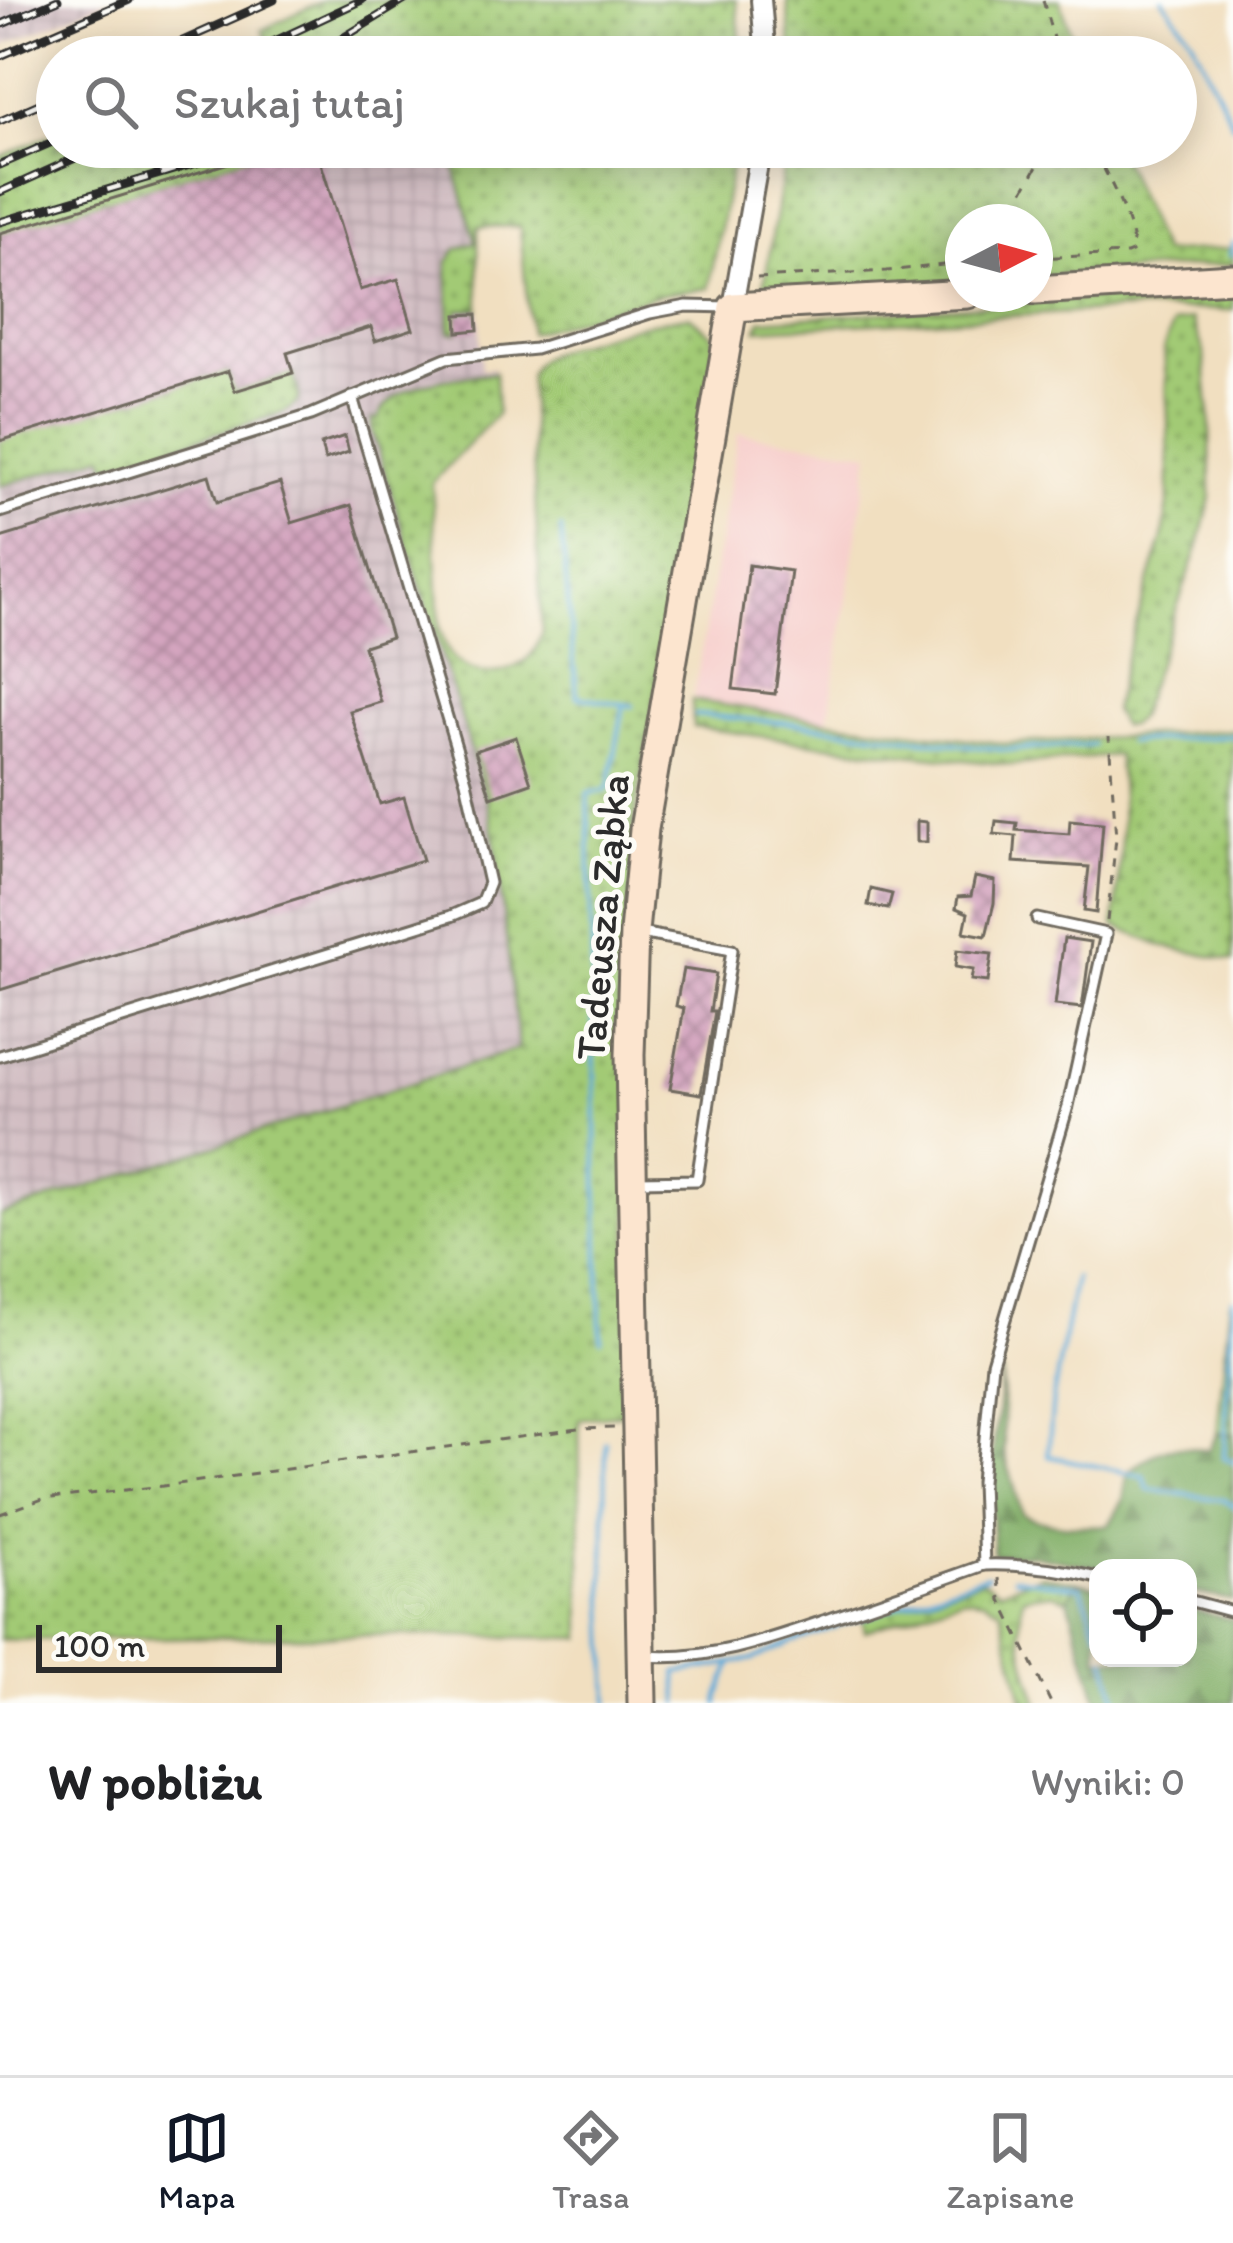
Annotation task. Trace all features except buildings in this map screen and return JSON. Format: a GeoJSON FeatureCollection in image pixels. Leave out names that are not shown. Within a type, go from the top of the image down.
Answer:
{"type":"FeatureCollection","features":[{"type":"Feature","properties":{"kind":"street"},"geometry":{"type":"LineString","coordinates":[[761,0],[764,36]]}},
{"type":"Feature","properties":{"kind":"street","name":"Tadeusza Ząbka"},"geometry":{"type":"LineString","coordinates":[[642,1703],[630,1055],[634,932],[644,830],[757,168]]}},
{"type":"Feature","properties":{"kind":"street"},"geometry":{"type":"LineString","coordinates":[[1053,289],[1233,278]]}},
{"type":"Feature","properties":{"kind":"street"},"geometry":{"type":"LineString","coordinates":[[735,293],[945,294]]}},
{"type":"Feature","properties":{"kind":"lane"},"geometry":{"type":"LineString","coordinates":[[0,512],[311,415],[446,358],[536,350],[650,313],[735,293]]}},
{"type":"Feature","properties":{"kind":"lane"},"geometry":{"type":"LineString","coordinates":[[0,1056],[481,903],[489,883],[466,781],[352,397]]}},
{"type":"Feature","properties":{"kind":"lane"},"geometry":{"type":"LineString","coordinates":[[984,1565],[981,1482],[992,1364],[1068,1106],[1106,934],[1037,919]]}},
{"type":"Feature","properties":{"kind":"lane"},"geometry":{"type":"LineString","coordinates":[[634,932],[732,950],[698,1180],[634,1180]]}},
{"type":"Feature","properties":{"kind":"lane"},"geometry":{"type":"LineString","coordinates":[[641,1656],[724,1652],[984,1565],[1018,1564],[1089,1576]]}},
{"type":"Feature","properties":{"kind":"lane"},"geometry":{"type":"LineString","coordinates":[[1197,1602],[1233,1612]]}},
{"type":"Feature","properties":{"kind":"path"},"geometry":{"type":"LineString","coordinates":[[1043,0],[1052,36]]}},
{"type":"Feature","properties":{"kind":"path"},"geometry":{"type":"LineString","coordinates":[[1016,204],[1036,168]]}},
{"type":"Feature","properties":{"kind":"path"},"geometry":{"type":"LineString","coordinates":[[1053,257],[1134,251],[1102,168]]}},
{"type":"Feature","properties":{"kind":"path"},"geometry":{"type":"LineString","coordinates":[[735,293],[945,265]]}},
{"type":"Feature","properties":{"kind":"path"},"geometry":{"type":"LineString","coordinates":[[1106,934],[1116,838],[1108,737]]}},
{"type":"Feature","properties":{"kind":"path"},"geometry":{"type":"LineString","coordinates":[[0,1514],[43,1499],[578,1429],[617,1428]]}},
{"type":"Feature","properties":{"kind":"path"},"geometry":{"type":"LineString","coordinates":[[999,1565],[1001,1600],[1051,1703]]}},
{"type":"Feature","properties":{"kind":"shaded area"},"geometry":{"type":"Polygon","coordinates":[[[0,0],[108,0],[0,47],[0,0]]]}},
{"type":"Feature","properties":{"kind":"shaded area"},"geometry":{"type":"Polygon","coordinates":[[[36,141],[36,168],[505,168],[477,227],[482,369],[494,368],[497,414],[479,420],[398,506],[460,699],[542,696],[538,1199],[0,1494],[0,157],[36,141]]]}},
{"type":"Feature","properties":{"kind":"shaded area"},"geometry":{"type":"Polygon","coordinates":[[[738,433],[870,452],[828,721],[693,700],[738,433]]]}},
{"type":"Feature","properties":{"kind":"green space"},"geometry":{"type":"Polygon","coordinates":[[[324,0],[736,0],[740,36],[266,36],[262,30],[324,0]]]}},
{"type":"Feature","properties":{"kind":"green space"},"geometry":{"type":"Polygon","coordinates":[[[787,0],[1060,0],[1072,36],[790,36],[787,0]]]}},
{"type":"Feature","properties":{"kind":"green space"},"geometry":{"type":"Polygon","coordinates":[[[36,141],[36,168],[213,168],[56,216],[115,405],[228,371],[235,391],[293,373],[299,397],[295,405],[107,466],[104,455],[0,486],[0,157],[36,141]]]}},
{"type":"Feature","properties":{"kind":"green space"},"geometry":{"type":"Polygon","coordinates":[[[455,168],[731,168],[709,288],[658,295],[530,333],[520,226],[478,227],[479,309],[458,310],[458,332],[450,332],[448,262],[457,249],[476,242],[455,168]]]}},
{"type":"Feature","properties":{"kind":"green space"},"geometry":{"type":"Polygon","coordinates":[[[784,168],[1126,168],[1162,253],[1233,248],[1233,264],[1053,276],[1053,204],[945,204],[945,283],[763,292],[784,168]]]}},
{"type":"Feature","properties":{"kind":"green space"},"geometry":{"type":"Polygon","coordinates":[[[1233,289],[1233,310],[1145,309],[757,329],[761,320],[945,308],[945,312],[1053,312],[1053,301],[1233,289]]]}},
{"type":"Feature","properties":{"kind":"green space"},"geometry":{"type":"Polygon","coordinates":[[[689,316],[713,335],[714,352],[634,821],[626,1413],[579,1419],[582,1638],[375,1635],[0,1640],[0,1215],[519,1049],[487,801],[372,419],[378,419],[397,396],[428,383],[495,373],[497,414],[432,483],[440,628],[446,645],[470,669],[505,671],[526,660],[542,634],[532,368],[540,359],[570,346],[689,316]]]}},
{"type":"Feature","properties":{"kind":"green space"},"geometry":{"type":"Polygon","coordinates":[[[1192,319],[1204,352],[1211,498],[1138,717],[1121,726],[1113,710],[1163,538],[1169,497],[1164,347],[1173,324],[1192,319]]]}},
{"type":"Feature","properties":{"kind":"green space"},"geometry":{"type":"Polygon","coordinates":[[[692,700],[1006,744],[1233,730],[1233,961],[1162,946],[1114,926],[1122,819],[1117,755],[1012,765],[849,748],[693,727],[692,700]]]}},
{"type":"Feature","properties":{"kind":"green space"},"geometry":{"type":"Polygon","coordinates":[[[1230,1302],[1233,1434],[1217,1434],[1230,1302]]]}},
{"type":"Feature","properties":{"kind":"green space"},"geometry":{"type":"Polygon","coordinates":[[[1002,1371],[1004,1451],[1022,1514],[1043,1521],[1109,1525],[1123,1501],[1128,1472],[1138,1464],[1174,1448],[1208,1451],[1217,1434],[1233,1434],[1233,1601],[1197,1593],[1197,1559],[1089,1559],[1089,1566],[1029,1554],[993,1555],[991,1471],[1002,1371]]]}},
{"type":"Feature","properties":{"kind":"green space"},"geometry":{"type":"Polygon","coordinates":[[[1041,1575],[1077,1582],[1068,1599],[1052,1593],[1023,1597],[1021,1638],[1039,1703],[1024,1703],[1001,1610],[984,1600],[964,1597],[865,1631],[862,1617],[982,1580],[999,1591],[1041,1575]]]}},
{"type":"Feature","properties":{"kind":"green space"},"geometry":{"type":"Polygon","coordinates":[[[1077,1582],[1089,1585],[1089,1667],[1197,1667],[1197,1611],[1233,1620],[1233,1703],[1099,1703],[1068,1599],[1077,1582]]]}},
{"type":"Feature","properties":{"kind":"waterway"},"geometry":{"type":"LineString","coordinates":[[1163,0],[1190,36]]}},
{"type":"Feature","properties":{"kind":"waterway"},"geometry":{"type":"LineString","coordinates":[[1197,50],[1233,125]]}},
{"type":"Feature","properties":{"kind":"waterway"},"geometry":{"type":"LineString","coordinates":[[1230,255],[1233,243]]}},
{"type":"Feature","properties":{"kind":"waterway"},"geometry":{"type":"LineString","coordinates":[[561,528],[577,696],[633,706]]}},
{"type":"Feature","properties":{"kind":"waterway"},"geometry":{"type":"LineString","coordinates":[[601,1340],[588,793],[609,787],[624,704]]}},
{"type":"Feature","properties":{"kind":"waterway"},"geometry":{"type":"LineString","coordinates":[[696,715],[1005,750],[1093,745]]}},
{"type":"Feature","properties":{"kind":"waterway"},"geometry":{"type":"LineString","coordinates":[[1128,742],[1233,736]]}},
{"type":"Feature","properties":{"kind":"waterway"},"geometry":{"type":"LineString","coordinates":[[1075,1278],[1053,1397],[1048,1456],[1144,1476],[1148,1489],[1224,1500],[1233,1506]]}},
{"type":"Feature","properties":{"kind":"waterway"},"geometry":{"type":"LineString","coordinates":[[1232,1299],[1224,1457],[1233,1462]]}},
{"type":"Feature","properties":{"kind":"waterway"},"geometry":{"type":"LineString","coordinates":[[606,1442],[609,1703]]}},
{"type":"Feature","properties":{"kind":"waterway"},"geometry":{"type":"LineString","coordinates":[[679,1703],[677,1673],[754,1659],[987,1575]]}},
{"type":"Feature","properties":{"kind":"waterway"},"geometry":{"type":"LineString","coordinates":[[1014,1577],[1081,1587],[1089,1608]]}},
{"type":"Feature","properties":{"kind":"waterway"},"geometry":{"type":"LineString","coordinates":[[718,1703],[732,1663]]}},
{"type":"Feature","properties":{"kind":"waterway"},"geometry":{"type":"LineString","coordinates":[[1108,1667],[1118,1703]]}},
{"type":"Feature","properties":{"kind":"railway"},"geometry":{"type":"LineString","coordinates":[[0,25],[58,0]]}},
{"type":"Feature","properties":{"kind":"railway"},"geometry":{"type":"LineString","coordinates":[[46,36],[129,0]]}},
{"type":"Feature","properties":{"kind":"railway"},"geometry":{"type":"LineString","coordinates":[[194,36],[274,0]]}},
{"type":"Feature","properties":{"kind":"railway"},"geometry":{"type":"LineString","coordinates":[[286,36],[362,0]]}},
{"type":"Feature","properties":{"kind":"railway"},"geometry":{"type":"LineString","coordinates":[[346,36],[405,0]]}},
{"type":"Feature","properties":{"kind":"railway"},"geometry":{"type":"LineString","coordinates":[[0,56],[36,40]]}},
{"type":"Feature","properties":{"kind":"railway"},"geometry":{"type":"LineString","coordinates":[[0,121],[36,105]]}},
{"type":"Feature","properties":{"kind":"railway"},"geometry":{"type":"LineString","coordinates":[[0,165],[36,149]]}},
{"type":"Feature","properties":{"kind":"railway"},"geometry":{"type":"LineString","coordinates":[[0,192],[53,168]]}},
{"type":"Feature","properties":{"kind":"railway"},"geometry":{"type":"LineString","coordinates":[[0,222],[180,168]]}}]}
